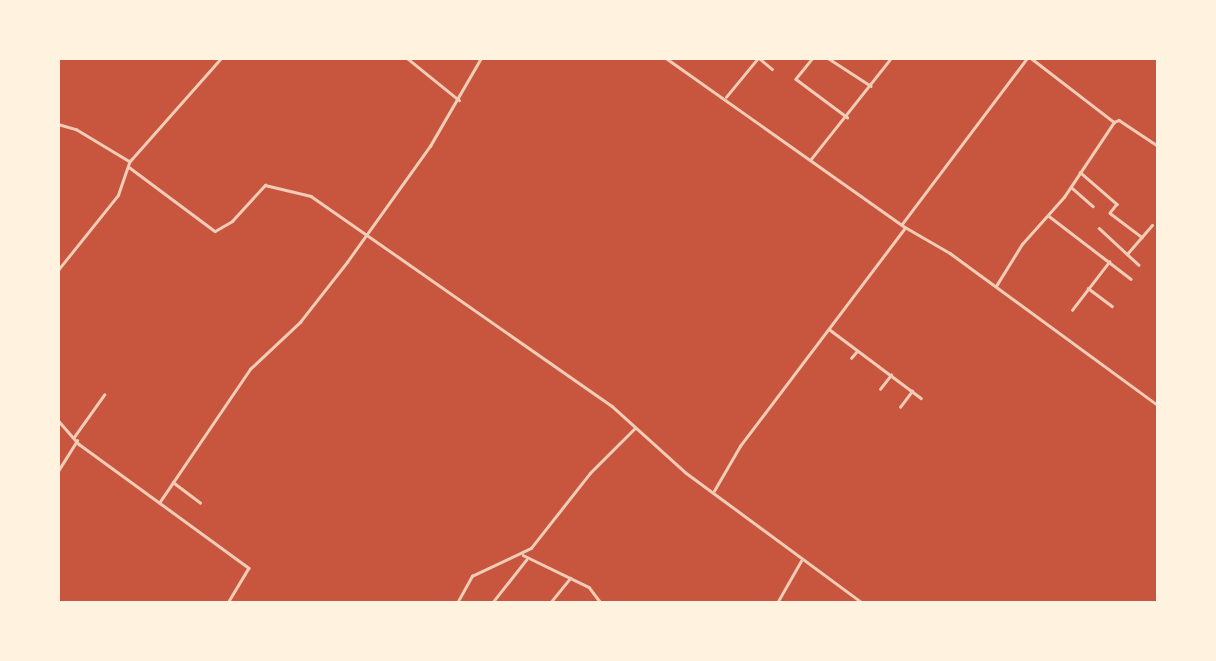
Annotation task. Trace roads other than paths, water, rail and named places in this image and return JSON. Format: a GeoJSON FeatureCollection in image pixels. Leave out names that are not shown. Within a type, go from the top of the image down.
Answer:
{"type":"FeatureCollection","features":[{"type":"Feature","properties":{"kind":"street"},"geometry":{"type":"LineString","coordinates":[[58,270],[118,195],[130,161],[221,58]]}},
{"type":"Feature","properties":{"kind":"street"},"geometry":{"type":"LineString","coordinates":[[407,58],[459,100]]}},
{"type":"Feature","properties":{"kind":"street"},"geometry":{"type":"LineString","coordinates":[[159,503],[250,369],[300,322],[365,235],[459,100],[468,74],[481,58]]}},
{"type":"Feature","properties":{"kind":"street"},"geometry":{"type":"LineString","coordinates":[[666,58],[726,97],[904,225],[996,286],[1158,405]]}},
{"type":"Feature","properties":{"kind":"street"},"geometry":{"type":"LineString","coordinates":[[726,97],[758,58],[772,69]]}},
{"type":"Feature","properties":{"kind":"street"},"geometry":{"type":"LineString","coordinates":[[813,58],[796,79],[847,117]]}},
{"type":"Feature","properties":{"kind":"street"},"geometry":{"type":"LineString","coordinates":[[828,58],[871,86]]}},
{"type":"Feature","properties":{"kind":"street"},"geometry":{"type":"LineString","coordinates":[[811,159],[847,117],[891,58]]}},
{"type":"Feature","properties":{"kind":"street"},"geometry":{"type":"LineString","coordinates":[[714,491],[740,446],[1029,58],[1114,122]]}},
{"type":"Feature","properties":{"kind":"street"},"geometry":{"type":"LineString","coordinates":[[996,286],[1022,244],[1049,216],[1114,122],[1119,120],[1158,146]]}},
{"type":"Feature","properties":{"kind":"street"},"geometry":{"type":"LineString","coordinates":[[58,124],[76,129],[130,161]]}},
{"type":"Feature","properties":{"kind":"street"},"geometry":{"type":"LineString","coordinates":[[130,167],[215,231],[232,221],[265,185],[311,196],[612,406],[634,429],[802,560],[863,603]]}},
{"type":"Feature","properties":{"kind":"street"},"geometry":{"type":"LineString","coordinates":[[1080,172],[1117,204],[1110,212],[1142,237]]}},
{"type":"Feature","properties":{"kind":"street"},"geometry":{"type":"LineString","coordinates":[[1070,187],[1093,206]]}},
{"type":"Feature","properties":{"kind":"street"},"geometry":{"type":"LineString","coordinates":[[1049,216],[1131,279]]}},
{"type":"Feature","properties":{"kind":"street"},"geometry":{"type":"LineString","coordinates":[[1127,254],[1152,225]]}},
{"type":"Feature","properties":{"kind":"street"},"geometry":{"type":"LineString","coordinates":[[1099,228],[1139,265]]}},
{"type":"Feature","properties":{"kind":"street"},"geometry":{"type":"LineString","coordinates":[[1072,310],[1108,261]]}},
{"type":"Feature","properties":{"kind":"street"},"geometry":{"type":"LineString","coordinates":[[1088,288],[1112,306]]}},
{"type":"Feature","properties":{"kind":"street"},"geometry":{"type":"LineString","coordinates":[[829,329],[921,398]]}},
{"type":"Feature","properties":{"kind":"street"},"geometry":{"type":"LineString","coordinates":[[851,358],[857,351]]}},
{"type":"Feature","properties":{"kind":"street"},"geometry":{"type":"LineString","coordinates":[[880,389],[891,375]]}},
{"type":"Feature","properties":{"kind":"street"},"geometry":{"type":"LineString","coordinates":[[900,407],[912,391]]}},
{"type":"Feature","properties":{"kind":"street"},"geometry":{"type":"LineString","coordinates":[[74,437],[104,395]]}},
{"type":"Feature","properties":{"kind":"street"},"geometry":{"type":"LineString","coordinates":[[58,420],[77,441],[249,568],[228,603]]}},
{"type":"Feature","properties":{"kind":"street"},"geometry":{"type":"LineString","coordinates":[[457,603],[472,576],[523,555],[634,429]]}},
{"type":"Feature","properties":{"kind":"street"},"geometry":{"type":"LineString","coordinates":[[58,471],[77,441]]}},
{"type":"Feature","properties":{"kind":"street"},"geometry":{"type":"LineString","coordinates":[[173,482],[200,502]]}},
{"type":"Feature","properties":{"kind":"street"},"geometry":{"type":"LineString","coordinates":[[523,555],[526,560],[589,587],[601,603]]}},
{"type":"Feature","properties":{"kind":"street"},"geometry":{"type":"LineString","coordinates":[[492,603],[526,560]]}},
{"type":"Feature","properties":{"kind":"street"},"geometry":{"type":"LineString","coordinates":[[777,603],[802,560]]}},
{"type":"Feature","properties":{"kind":"street"},"geometry":{"type":"LineString","coordinates":[[550,603],[570,578]]}}]}
